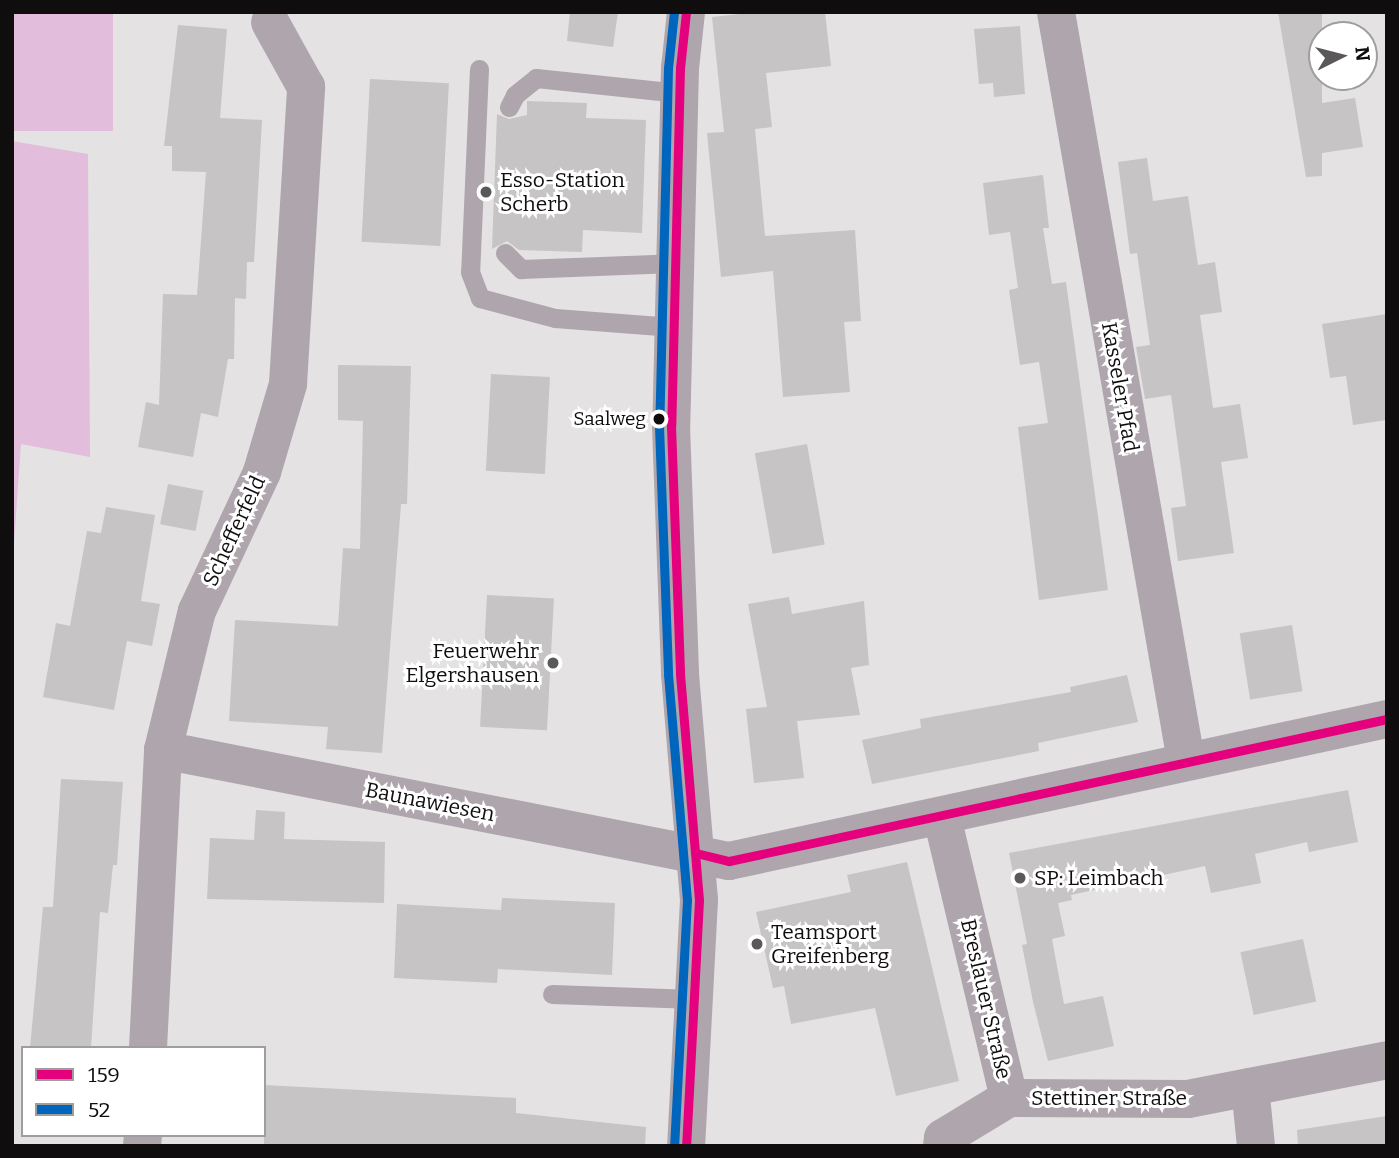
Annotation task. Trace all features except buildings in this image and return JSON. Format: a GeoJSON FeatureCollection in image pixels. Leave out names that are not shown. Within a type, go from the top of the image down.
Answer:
{"type":"FeatureCollection","features":[{"type":"Feature","properties":{"kind":"street"},"geometry":{"type":"LineString","coordinates":[[685,12],[679,93],[671,426],[680,674],[696,853],[694,999],[686,1146]]}},
{"type":"Feature","properties":{"kind":"street","name":"Kasseler Pfad"},"geometry":{"type":"LineString","coordinates":[[1056,12],[1186,761]]}},
{"type":"Feature","properties":{"kind":"street","name":"Schefferfeld"},"geometry":{"type":"LineString","coordinates":[[148,1046],[163,750],[197,611],[262,472],[288,384],[306,86],[270,22]]}},
{"type":"Feature","properties":{"kind":"street"},"geometry":{"type":"LineString","coordinates":[[696,853],[729,861],[1387,719]]}},
{"type":"Feature","properties":{"kind":"street","name":"Baunawiesen"},"geometry":{"type":"LineString","coordinates":[[163,750],[696,853]]}},
{"type":"Feature","properties":{"kind":"street","name":"Breslauer Straße"},"geometry":{"type":"LineString","coordinates":[[942,817],[1009,1098],[943,1138],[942,1146]]}},
{"type":"Feature","properties":{"kind":"street","name":"Stettiner Straße"},"geometry":{"type":"LineString","coordinates":[[1009,1098],[1188,1099],[1387,1060]]}},
{"type":"Feature","properties":{"kind":"street"},"geometry":{"type":"LineString","coordinates":[[1250,1087],[1256,1146]]}},
{"type":"Feature","properties":{"kind":"lane"},"geometry":{"type":"LineString","coordinates":[[479,69],[470,272],[480,298],[555,318],[673,327]]}},
{"type":"Feature","properties":{"kind":"lane"},"geometry":{"type":"LineString","coordinates":[[509,107],[515,95],[536,78],[679,93]]}},
{"type":"Feature","properties":{"kind":"lane"},"geometry":{"type":"LineString","coordinates":[[505,253],[521,269],[674,263]]}},
{"type":"Feature","properties":{"kind":"lane"},"geometry":{"type":"LineString","coordinates":[[552,994],[694,999]]}},
{"type":"Feature","properties":{"kind":"shaded area"},"geometry":{"type":"Polygon","coordinates":[[[12,12],[113,12],[113,131],[12,131],[12,12]]]}},
{"type":"Feature","properties":{"kind":"shaded area"},"geometry":{"type":"Polygon","coordinates":[[[12,141],[88,154],[90,457],[21,444],[12,572],[12,141]]]}},
{"type":"Feature","properties":{"kind":"transit line","name":"52"},"geometry":{"type":"LineString","coordinates":[[674,12],[668,68],[659,426],[668,674],[687,900],[674,1145]]}},
{"type":"Feature","properties":{"kind":"transit line","name":"159"},"geometry":{"type":"LineString","coordinates":[[686,12],[680,68],[671,426],[680,674],[699,900],[686,1146]]}},
{"type":"Feature","properties":{"kind":"transit line","name":"159"},"geometry":{"type":"LineString","coordinates":[[696,853],[729,861],[1387,719]]}},
{"type":"Feature","properties":{"kind":"place","name":"Esso-Station Scherb"},"geometry":{"type":"Point","coordinates":[486,192]}},
{"type":"Feature","properties":{"kind":"place","name":"Saalweg"},"geometry":{"type":"Point","coordinates":[659,419]}},
{"type":"Feature","properties":{"kind":"place","name":"Feuerwehr Elgershausen"},"geometry":{"type":"Point","coordinates":[553,663]}},
{"type":"Feature","properties":{"kind":"place","name":"SP: Leimbach"},"geometry":{"type":"Point","coordinates":[1020,878]}},
{"type":"Feature","properties":{"kind":"place","name":"Teamsport Greifenberg"},"geometry":{"type":"Point","coordinates":[757,944]}}]}
